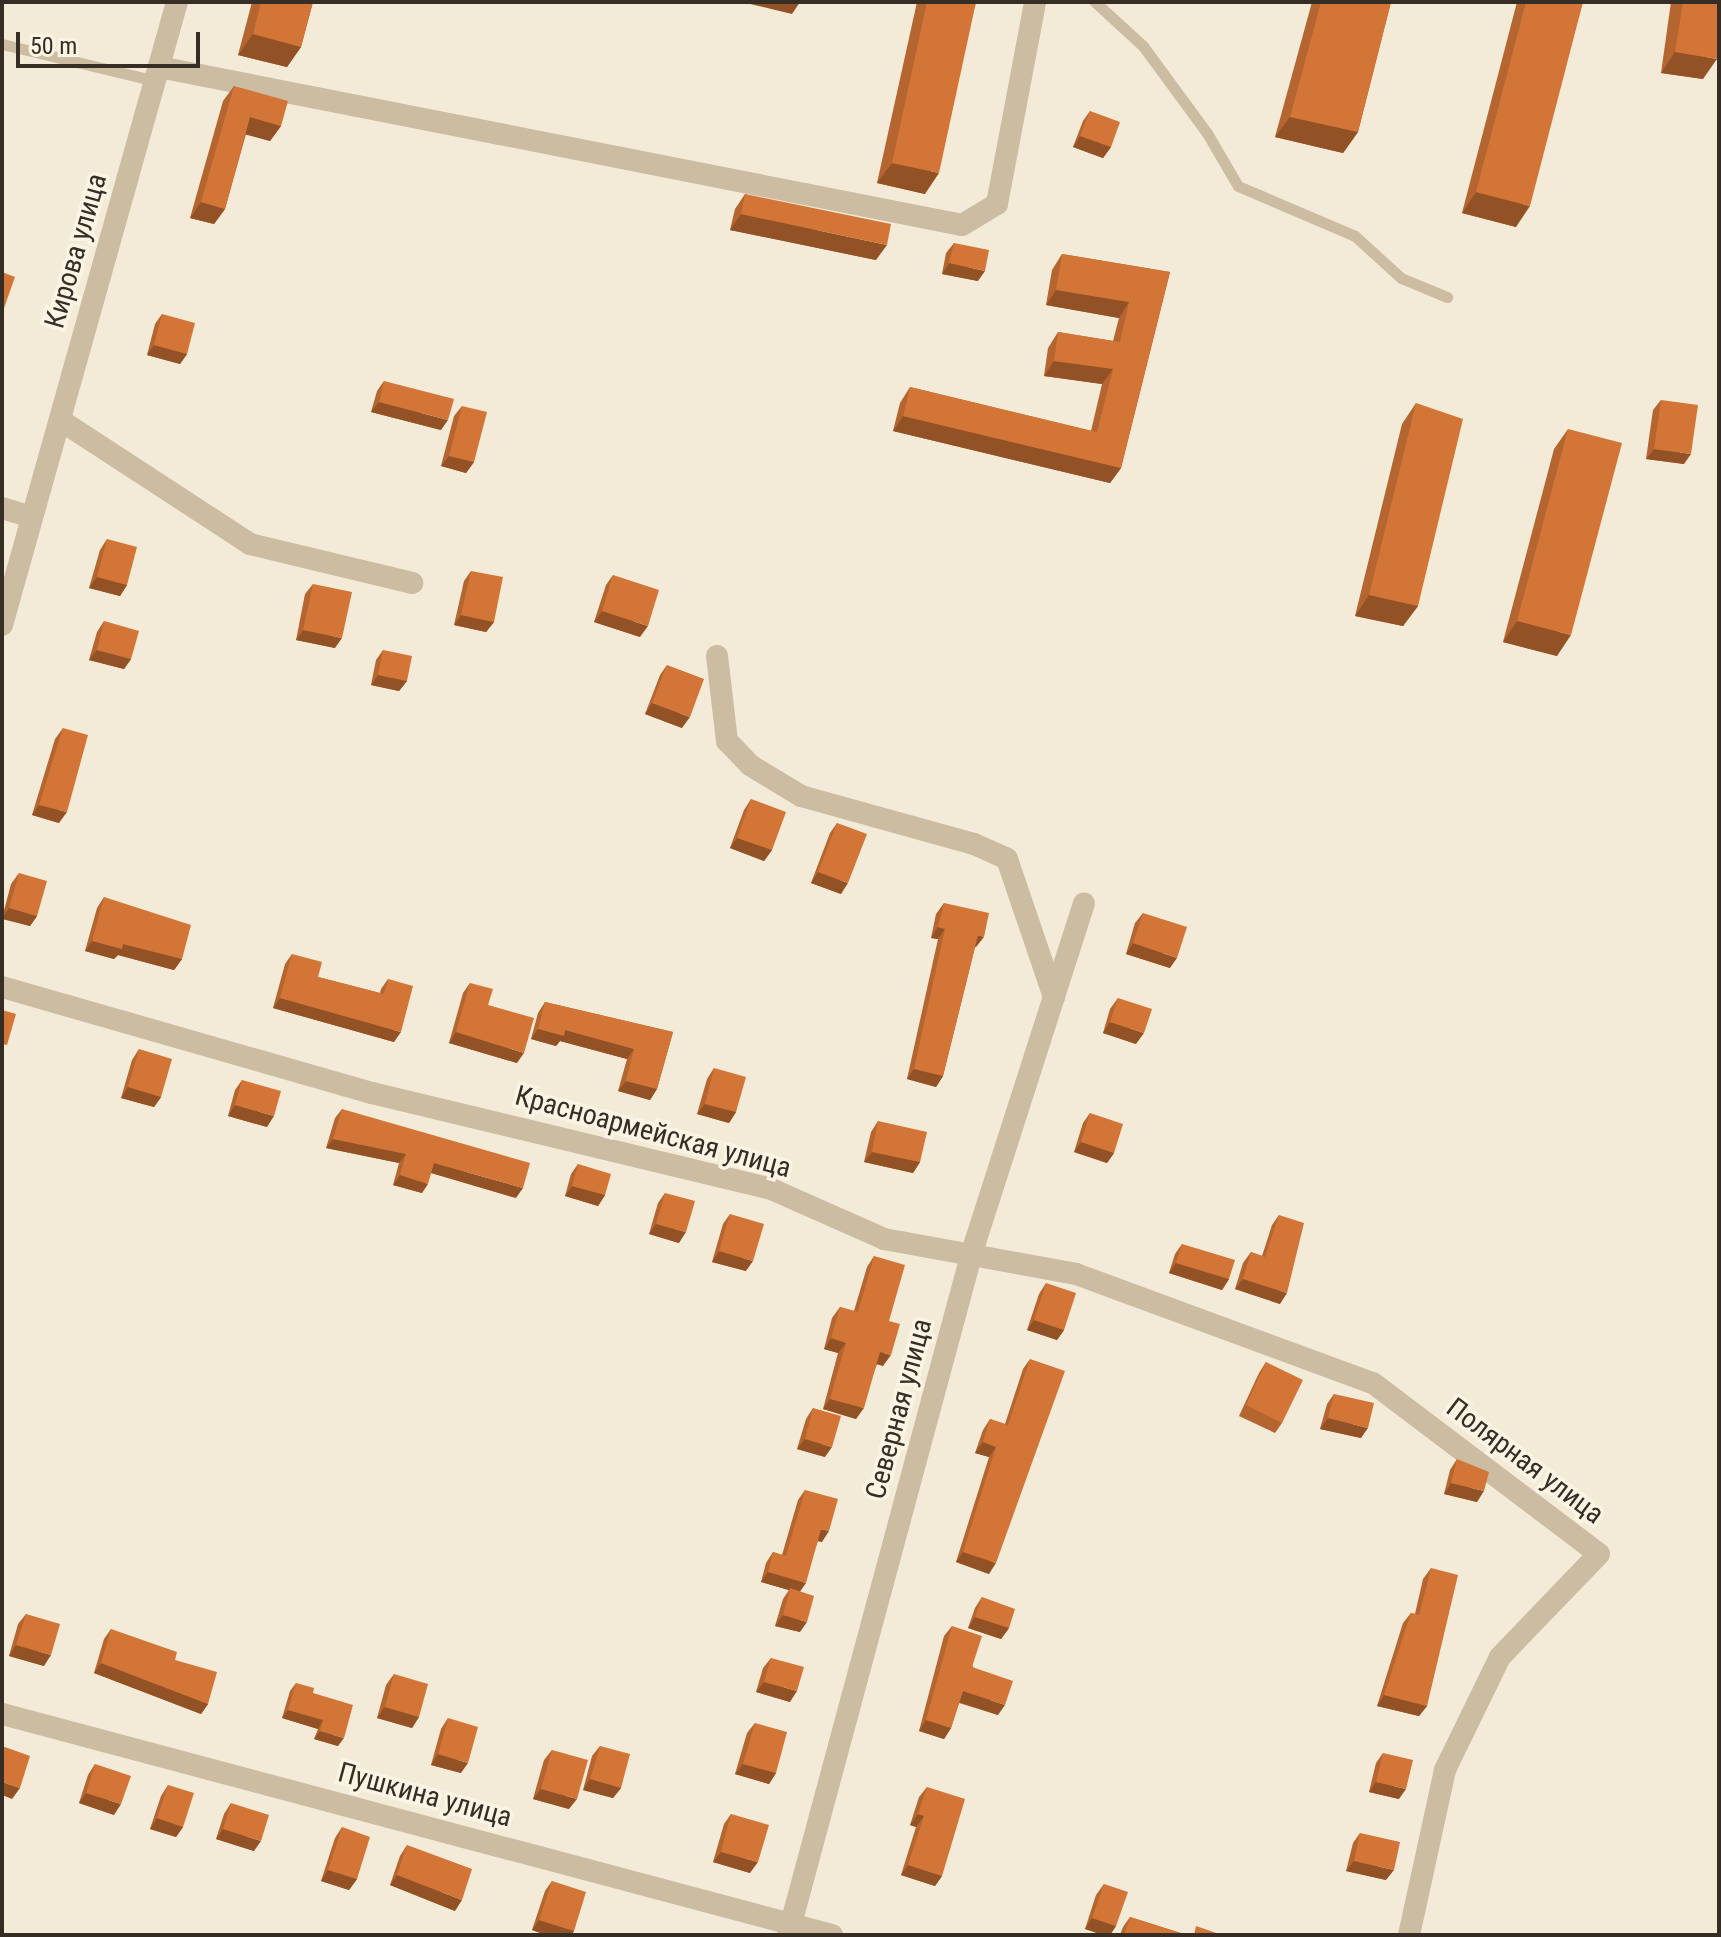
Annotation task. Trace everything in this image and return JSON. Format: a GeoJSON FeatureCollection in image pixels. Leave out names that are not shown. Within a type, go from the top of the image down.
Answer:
{"type":"FeatureCollection","features":[{"type":"Feature","properties":{"kind":"street","name":"Кирова улица"},"geometry":{"type":"LineString","coordinates":[[2,625],[177,2]]}},
{"type":"Feature","properties":{"kind":"street"},"geometry":{"type":"LineString","coordinates":[[158,74],[962,225],[997,204],[1035,2]]}},
{"type":"Feature","properties":{"kind":"street"},"geometry":{"type":"LineString","coordinates":[[60,420],[250,544],[412,583]]}},
{"type":"Feature","properties":{"kind":"street"},"geometry":{"type":"LineString","coordinates":[[2,508],[32,517]]}},
{"type":"Feature","properties":{"kind":"street"},"geometry":{"type":"LineString","coordinates":[[717,656],[727,741],[750,765],[801,796],[974,844],[1007,859],[1054,997]]}},
{"type":"Feature","properties":{"kind":"street","name":"Северная улица"},"geometry":{"type":"LineString","coordinates":[[790,1929],[972,1252],[1084,904]]}},
{"type":"Feature","properties":{"kind":"street","name":"Красноармейская улица"},"geometry":{"type":"LineString","coordinates":[[2,987],[372,1093],[769,1188],[884,1239],[972,1252],[1076,1274],[1373,1383]]}},
{"type":"Feature","properties":{"kind":"street","name":"Полярная улица"},"geometry":{"type":"LineString","coordinates":[[1373,1383],[1599,1554],[1500,1657],[1445,1770],[1409,1935]]}},
{"type":"Feature","properties":{"kind":"street","name":"Пушкина улица"},"geometry":{"type":"LineString","coordinates":[[2,1714],[790,1929],[832,1935]]}},
{"type":"Feature","properties":{"kind":"lane"},"geometry":{"type":"LineString","coordinates":[[1095,2],[1143,46],[1207,133],[1238,186],[1355,236],[1401,278],[1447,297]]}},
{"type":"Feature","properties":{"kind":"lane"},"geometry":{"type":"LineString","coordinates":[[2,44],[158,74]]}},
{"type":"Feature","properties":{"kind":"building"},"geometry":{"type":"Polygon","coordinates":[[[261,2],[313,2],[301,47],[253,34],[261,2]]]}},
{"type":"Feature","properties":{"kind":"building"},"geometry":{"type":"Polygon","coordinates":[[[927,2],[976,2],[939,173],[892,163],[927,2]]]}},
{"type":"Feature","properties":{"kind":"building"},"geometry":{"type":"Polygon","coordinates":[[[1321,2],[1391,2],[1358,132],[1290,117],[1321,2]]]}},
{"type":"Feature","properties":{"kind":"building"},"geometry":{"type":"Polygon","coordinates":[[[1526,2],[1583,2],[1530,206],[1476,192],[1526,2]]]}},
{"type":"Feature","properties":{"kind":"building"},"geometry":{"type":"Polygon","coordinates":[[[1683,2],[1719,2],[1717,59],[1675,52],[1683,2]]]}},
{"type":"Feature","properties":{"kind":"building"},"geometry":{"type":"Polygon","coordinates":[[[234,86],[288,101],[281,126],[250,117],[225,209],[201,202],[234,86]]]}},
{"type":"Feature","properties":{"kind":"building"},"geometry":{"type":"Polygon","coordinates":[[[1090,111],[1120,122],[1111,147],[1080,136],[1090,111]]]}},
{"type":"Feature","properties":{"kind":"building"},"geometry":{"type":"Polygon","coordinates":[[[745,194],[891,224],[887,245],[741,214],[745,194]]]}},
{"type":"Feature","properties":{"kind":"building"},"geometry":{"type":"Polygon","coordinates":[[[954,243],[989,250],[985,271],[949,263],[954,243]]]}},
{"type":"Feature","properties":{"kind":"building"},"geometry":{"type":"Polygon","coordinates":[[[1062,254],[1170,272],[1121,468],[903,416],[910,387],[1097,432],[1113,369],[1054,361],[1058,332],[1120,342],[1129,302],[1056,290],[1062,254]]]}},
{"type":"Feature","properties":{"kind":"building"},"geometry":{"type":"Polygon","coordinates":[[[2,272],[15,277],[3,311],[2,310],[2,272]]]}},
{"type":"Feature","properties":{"kind":"building"},"geometry":{"type":"Polygon","coordinates":[[[162,314],[195,323],[187,354],[154,345],[162,314]]]}},
{"type":"Feature","properties":{"kind":"building"},"geometry":{"type":"Polygon","coordinates":[[[384,381],[454,399],[448,420],[379,402],[384,381]]]}},
{"type":"Feature","properties":{"kind":"building"},"geometry":{"type":"Polygon","coordinates":[[[1661,400],[1698,405],[1691,454],[1654,449],[1661,400]]]}},
{"type":"Feature","properties":{"kind":"building"},"geometry":{"type":"Polygon","coordinates":[[[1416,403],[1463,419],[1418,606],[1369,595],[1416,403]]]}},
{"type":"Feature","properties":{"kind":"building"},"geometry":{"type":"Polygon","coordinates":[[[462,406],[487,412],[474,462],[449,456],[462,406]]]}},
{"type":"Feature","properties":{"kind":"building"},"geometry":{"type":"Polygon","coordinates":[[[1568,429],[1622,443],[1571,635],[1517,621],[1568,429]]]}},
{"type":"Feature","properties":{"kind":"building"},"geometry":{"type":"Polygon","coordinates":[[[107,539],[137,547],[127,585],[97,577],[107,539]]]}},
{"type":"Feature","properties":{"kind":"building"},"geometry":{"type":"Polygon","coordinates":[[[471,571],[503,577],[494,622],[461,615],[471,571]]]}},
{"type":"Feature","properties":{"kind":"building"},"geometry":{"type":"Polygon","coordinates":[[[613,575],[659,590],[648,626],[602,611],[613,575]]]}},
{"type":"Feature","properties":{"kind":"building"},"geometry":{"type":"Polygon","coordinates":[[[313,584],[352,592],[342,638],[303,630],[313,584]]]}},
{"type":"Feature","properties":{"kind":"building"},"geometry":{"type":"Polygon","coordinates":[[[104,621],[139,631],[131,659],[97,650],[104,621]]]}},
{"type":"Feature","properties":{"kind":"building"},"geometry":{"type":"Polygon","coordinates":[[[383,650],[412,656],[407,681],[378,675],[383,650]]]}},
{"type":"Feature","properties":{"kind":"building"},"geometry":{"type":"Polygon","coordinates":[[[667,665],[704,679],[690,717],[652,703],[667,665]]]}},
{"type":"Feature","properties":{"kind":"building"},"geometry":{"type":"Polygon","coordinates":[[[63,728],[88,735],[67,812],[39,805],[63,728]]]}},
{"type":"Feature","properties":{"kind":"building"},"geometry":{"type":"Polygon","coordinates":[[[751,799],[786,812],[772,850],[737,838],[751,799]]]}},
{"type":"Feature","properties":{"kind":"building"},"geometry":{"type":"Polygon","coordinates":[[[837,823],[867,834],[848,883],[818,872],[837,823]]]}},
{"type":"Feature","properties":{"kind":"building"},"geometry":{"type":"Polygon","coordinates":[[[19,873],[47,881],[37,916],[9,908],[19,873]]]}},
{"type":"Feature","properties":{"kind":"building"},"geometry":{"type":"Polygon","coordinates":[[[104,897],[191,925],[182,959],[123,944],[122,949],[92,941],[104,897]]]}},
{"type":"Feature","properties":{"kind":"building"},"geometry":{"type":"Polygon","coordinates":[[[944,903],[989,913],[984,937],[978,935],[943,1076],[914,1069],[945,929],[938,927],[944,903]]]}},
{"type":"Feature","properties":{"kind":"building"},"geometry":{"type":"Polygon","coordinates":[[[1143,913],[1187,927],[1177,958],[1133,943],[1143,913]]]}},
{"type":"Feature","properties":{"kind":"building"},"geometry":{"type":"Polygon","coordinates":[[[292,954],[322,962],[318,977],[384,994],[388,979],[413,986],[401,1032],[280,998],[292,954]]]}},
{"type":"Feature","properties":{"kind":"building"},"geometry":{"type":"Polygon","coordinates":[[[470,983],[493,989],[488,1005],[534,1018],[524,1053],[456,1032],[470,983]]]}},
{"type":"Feature","properties":{"kind":"building"},"geometry":{"type":"Polygon","coordinates":[[[1118,998],[1152,1009],[1144,1033],[1110,1022],[1118,998]]]}},
{"type":"Feature","properties":{"kind":"building"},"geometry":{"type":"Polygon","coordinates":[[[545,1002],[673,1032],[657,1089],[626,1081],[634,1049],[565,1030],[564,1036],[538,1029],[545,1002]]]}},
{"type":"Feature","properties":{"kind":"building"},"geometry":{"type":"Polygon","coordinates":[[[2,1010],[16,1014],[7,1045],[2,1044],[2,1010]]]}},
{"type":"Feature","properties":{"kind":"building"},"geometry":{"type":"Polygon","coordinates":[[[139,1049],[172,1059],[161,1097],[128,1087],[139,1049]]]}},
{"type":"Feature","properties":{"kind":"building"},"geometry":{"type":"Polygon","coordinates":[[[714,1068],[746,1077],[736,1112],[705,1104],[714,1068]]]}},
{"type":"Feature","properties":{"kind":"building"},"geometry":{"type":"Polygon","coordinates":[[[242,1080],[281,1091],[274,1116],[235,1105],[242,1080]]]}},
{"type":"Feature","properties":{"kind":"building"},"geometry":{"type":"Polygon","coordinates":[[[342,1109],[530,1163],[523,1188],[434,1163],[428,1184],[400,1175],[406,1154],[333,1139],[342,1109]]]}},
{"type":"Feature","properties":{"kind":"building"},"geometry":{"type":"Polygon","coordinates":[[[1090,1113],[1123,1124],[1114,1153],[1081,1142],[1090,1113]]]}},
{"type":"Feature","properties":{"kind":"building"},"geometry":{"type":"Polygon","coordinates":[[[878,1121],[927,1132],[920,1162],[872,1152],[878,1121]]]}},
{"type":"Feature","properties":{"kind":"building"},"geometry":{"type":"Polygon","coordinates":[[[578,1164],[611,1174],[605,1195],[572,1186],[578,1164]]]}},
{"type":"Feature","properties":{"kind":"building"},"geometry":{"type":"Polygon","coordinates":[[[665,1193],[695,1201],[686,1232],[656,1224],[665,1193]]]}},
{"type":"Feature","properties":{"kind":"building"},"geometry":{"type":"Polygon","coordinates":[[[730,1214],[764,1224],[753,1261],[719,1251],[730,1214]]]}},
{"type":"Feature","properties":{"kind":"building"},"geometry":{"type":"Polygon","coordinates":[[[1279,1215],[1304,1223],[1287,1293],[1243,1279],[1251,1252],[1265,1257],[1279,1215]]]}},
{"type":"Feature","properties":{"kind":"building"},"geometry":{"type":"Polygon","coordinates":[[[1182,1244],[1235,1260],[1229,1279],[1176,1263],[1182,1244]]]}},
{"type":"Feature","properties":{"kind":"building"},"geometry":{"type":"Polygon","coordinates":[[[874,1256],[905,1265],[889,1321],[900,1324],[891,1355],[880,1352],[864,1408],[830,1399],[846,1343],[831,1338],[840,1307],[858,1312],[874,1256]]]}},
{"type":"Feature","properties":{"kind":"building"},"geometry":{"type":"Polygon","coordinates":[[[1046,1283],[1076,1293],[1064,1330],[1034,1320],[1046,1283]]]}},
{"type":"Feature","properties":{"kind":"building"},"geometry":{"type":"Polygon","coordinates":[[[1030,1359],[1065,1371],[996,1563],[963,1552],[996,1447],[983,1442],[990,1419],[1008,1425],[1030,1359]]]}},
{"type":"Feature","properties":{"kind":"building"},"geometry":{"type":"Polygon","coordinates":[[[1266,1362],[1303,1380],[1282,1423],[1246,1405],[1266,1362]]]}},
{"type":"Feature","properties":{"kind":"building"},"geometry":{"type":"Polygon","coordinates":[[[1334,1394],[1374,1403],[1368,1428],[1328,1418],[1334,1394]]]}},
{"type":"Feature","properties":{"kind":"building"},"geometry":{"type":"Polygon","coordinates":[[[813,1408],[841,1416],[832,1447],[805,1439],[813,1408]]]}},
{"type":"Feature","properties":{"kind":"building"},"geometry":{"type":"Polygon","coordinates":[[[1457,1459],[1489,1472],[1484,1491],[1451,1483],[1457,1459]]]}},
{"type":"Feature","properties":{"kind":"building"},"geometry":{"type":"Polygon","coordinates":[[[805,1490],[838,1499],[829,1531],[821,1529],[806,1583],[768,1572],[773,1552],[786,1556],[805,1490]]]}},
{"type":"Feature","properties":{"kind":"building"},"geometry":{"type":"Polygon","coordinates":[[[1431,1568],[1458,1575],[1427,1706],[1384,1695],[1411,1613],[1419,1615],[1431,1568]]]}},
{"type":"Feature","properties":{"kind":"building"},"geometry":{"type":"Polygon","coordinates":[[[790,1588],[814,1596],[807,1622],[783,1615],[790,1588]]]}},
{"type":"Feature","properties":{"kind":"building"},"geometry":{"type":"Polygon","coordinates":[[[982,1597],[1015,1609],[1009,1628],[975,1617],[982,1597]]]}},
{"type":"Feature","properties":{"kind":"building"},"geometry":{"type":"Polygon","coordinates":[[[26,1614],[60,1624],[51,1655],[16,1645],[26,1614]]]}},
{"type":"Feature","properties":{"kind":"building"},"geometry":{"type":"Polygon","coordinates":[[[952,1626],[982,1636],[972,1667],[1013,1681],[1005,1705],[963,1691],[951,1728],[926,1720],[952,1626]]]}},
{"type":"Feature","properties":{"kind":"building"},"geometry":{"type":"Polygon","coordinates":[[[111,1629],[177,1652],[175,1660],[217,1672],[208,1704],[101,1663],[111,1629]]]}},
{"type":"Feature","properties":{"kind":"building"},"geometry":{"type":"Polygon","coordinates":[[[771,1658],[804,1667],[797,1691],[764,1682],[771,1658]]]}},
{"type":"Feature","properties":{"kind":"building"},"geometry":{"type":"Polygon","coordinates":[[[394,1674],[428,1684],[419,1717],[385,1707],[394,1674]]]}},
{"type":"Feature","properties":{"kind":"building"},"geometry":{"type":"Polygon","coordinates":[[[296,1683],[314,1688],[313,1693],[353,1705],[344,1738],[320,1731],[323,1720],[288,1710],[296,1683]]]}},
{"type":"Feature","properties":{"kind":"building"},"geometry":{"type":"Polygon","coordinates":[[[448,1718],[478,1727],[468,1763],[438,1754],[448,1718]]]}},
{"type":"Feature","properties":{"kind":"building"},"geometry":{"type":"Polygon","coordinates":[[[755,1723],[787,1732],[776,1773],[743,1764],[755,1723]]]}},
{"type":"Feature","properties":{"kind":"building"},"geometry":{"type":"Polygon","coordinates":[[[2,1746],[30,1756],[20,1788],[2,1782],[2,1746]]]}},
{"type":"Feature","properties":{"kind":"building"},"geometry":{"type":"Polygon","coordinates":[[[600,1746],[630,1754],[621,1788],[590,1779],[600,1746]]]}},
{"type":"Feature","properties":{"kind":"building"},"geometry":{"type":"Polygon","coordinates":[[[552,1750],[588,1760],[577,1799],[541,1789],[552,1750]]]}},
{"type":"Feature","properties":{"kind":"building"},"geometry":{"type":"Polygon","coordinates":[[[1383,1753],[1413,1760],[1406,1789],[1376,1782],[1383,1753]]]}},
{"type":"Feature","properties":{"kind":"building"},"geometry":{"type":"Polygon","coordinates":[[[95,1764],[131,1776],[121,1804],[86,1793],[95,1764]]]}},
{"type":"Feature","properties":{"kind":"building"},"geometry":{"type":"Polygon","coordinates":[[[168,1785],[194,1793],[183,1827],[157,1818],[168,1785]]]}},
{"type":"Feature","properties":{"kind":"building"},"geometry":{"type":"Polygon","coordinates":[[[927,1787],[965,1799],[942,1876],[908,1865],[924,1816],[918,1814],[927,1787]]]}},
{"type":"Feature","properties":{"kind":"building"},"geometry":{"type":"Polygon","coordinates":[[[231,1803],[269,1815],[261,1841],[223,1829],[231,1803]]]}},
{"type":"Feature","properties":{"kind":"building"},"geometry":{"type":"Polygon","coordinates":[[[731,1814],[769,1825],[758,1862],[721,1852],[731,1814]]]}},
{"type":"Feature","properties":{"kind":"building"},"geometry":{"type":"Polygon","coordinates":[[[342,1827],[370,1837],[357,1879],[328,1870],[342,1827]]]}},
{"type":"Feature","properties":{"kind":"building"},"geometry":{"type":"Polygon","coordinates":[[[1360,1833],[1400,1842],[1394,1870],[1354,1861],[1360,1833]]]}},
{"type":"Feature","properties":{"kind":"building"},"geometry":{"type":"Polygon","coordinates":[[[407,1845],[472,1869],[462,1900],[397,1875],[407,1845]]]}},
{"type":"Feature","properties":{"kind":"building"},"geometry":{"type":"Polygon","coordinates":[[[552,1881],[586,1892],[574,1931],[539,1920],[552,1881]]]}},
{"type":"Feature","properties":{"kind":"building"},"geometry":{"type":"Polygon","coordinates":[[[1104,1884],[1128,1892],[1116,1926],[1092,1918],[1104,1884]]]}},
{"type":"Feature","properties":{"kind":"building"},"geometry":{"type":"Polygon","coordinates":[[[1130,1917],[1187,1935],[1124,1935],[1130,1917]]]}},
{"type":"Feature","properties":{"kind":"building"},"geometry":{"type":"Polygon","coordinates":[[[1196,1926],[1222,1935],[1194,1935],[1196,1926]]]}}]}
